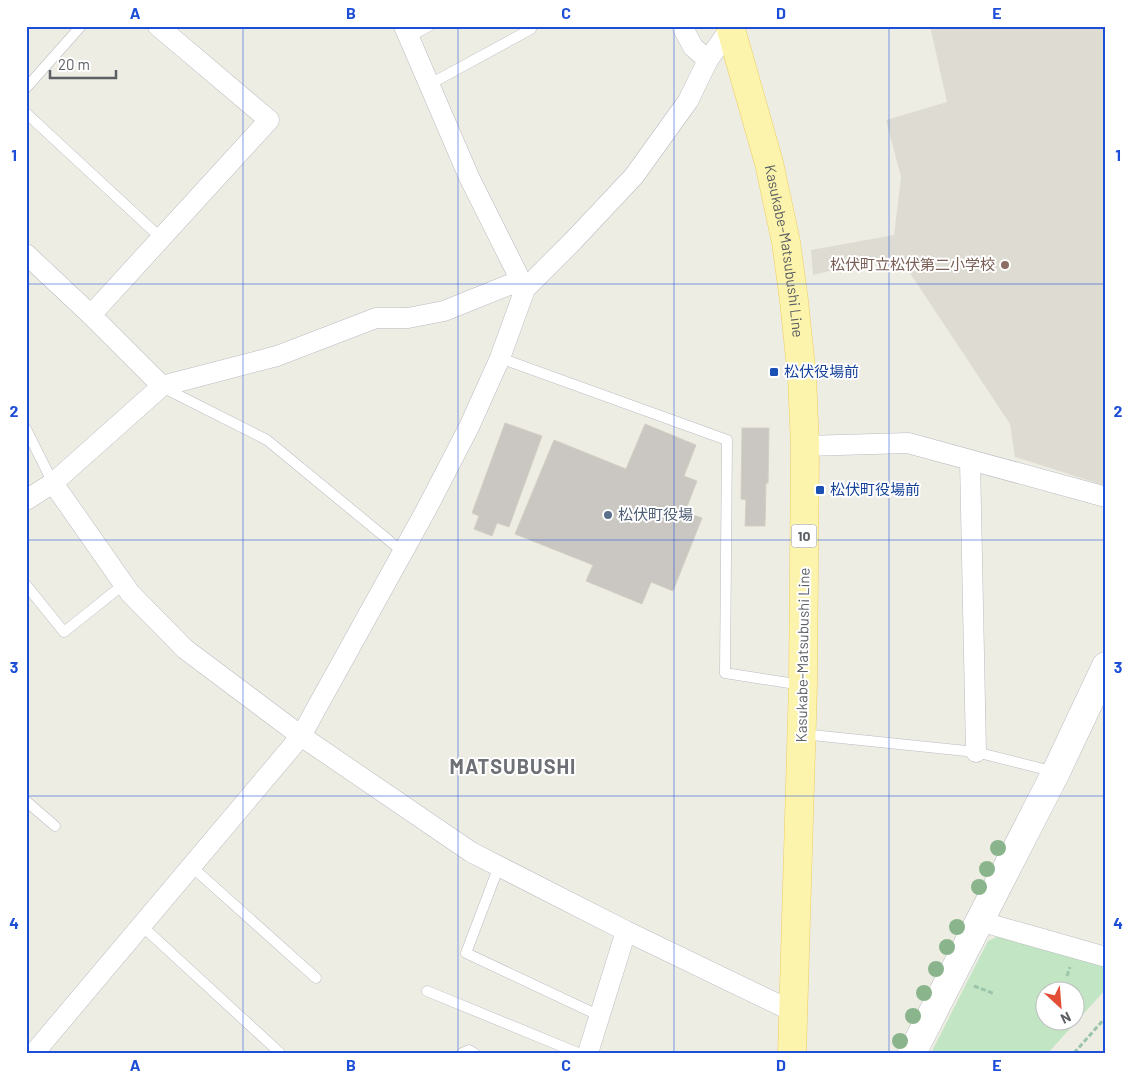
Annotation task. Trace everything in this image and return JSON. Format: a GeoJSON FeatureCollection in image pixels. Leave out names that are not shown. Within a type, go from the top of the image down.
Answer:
{"type":"FeatureCollection","features":[{"type":"Feature","properties":{"kind":"main road","name":"Kasukabe-Matsubushi Line"},"geometry":{"type":"LineString","coordinates":[[731,26],[769,163],[786,242],[802,377],[805,446],[803,685],[792,1053]]}},
{"type":"Feature","properties":{"kind":"street"},"geometry":{"type":"LineString","coordinates":[[91,315],[269,120],[158,26]]}},
{"type":"Feature","properties":{"kind":"street"},"geometry":{"type":"LineString","coordinates":[[682,26],[693,47],[708,60]]}},
{"type":"Feature","properties":{"kind":"street"},"geometry":{"type":"LineString","coordinates":[[34,1053],[301,736],[403,552],[469,427],[500,358],[525,289],[634,176],[688,101],[708,60],[731,26]]}},
{"type":"Feature","properties":{"kind":"street"},"geometry":{"type":"LineString","coordinates":[[406,32],[469,177],[525,289]]}},
{"type":"Feature","properties":{"kind":"street"},"geometry":{"type":"LineString","coordinates":[[26,254],[162,386]]}},
{"type":"Feature","properties":{"kind":"street"},"geometry":{"type":"LineString","coordinates":[[26,500],[53,482],[162,386],[278,356],[376,318],[408,318],[444,310],[512,284],[525,289]]}},
{"type":"Feature","properties":{"kind":"street"},"geometry":{"type":"LineString","coordinates":[[805,446],[908,443],[1106,497]]}},
{"type":"Feature","properties":{"kind":"street"},"geometry":{"type":"LineString","coordinates":[[970,460],[976,752]]}},
{"type":"Feature","properties":{"kind":"street"},"geometry":{"type":"LineString","coordinates":[[53,482],[130,593],[185,650],[301,736],[471,852],[626,931],[794,1012]]}},
{"type":"Feature","properties":{"kind":"street"},"geometry":{"type":"LineString","coordinates":[[912,1053],[1056,772],[1106,666]]}},
{"type":"Feature","properties":{"kind":"street"},"geometry":{"type":"LineString","coordinates":[[979,921],[1106,957]]}},
{"type":"Feature","properties":{"kind":"street"},"geometry":{"type":"LineString","coordinates":[[588,1053],[626,931]]}},
{"type":"Feature","properties":{"kind":"lane"},"geometry":{"type":"LineString","coordinates":[[26,88],[81,26]]}},
{"type":"Feature","properties":{"kind":"lane"},"geometry":{"type":"LineString","coordinates":[[406,32],[429,26]]}},
{"type":"Feature","properties":{"kind":"lane"},"geometry":{"type":"LineString","coordinates":[[430,84],[531,29],[529,26]]}},
{"type":"Feature","properties":{"kind":"lane"},"geometry":{"type":"LineString","coordinates":[[26,113],[161,238]]}},
{"type":"Feature","properties":{"kind":"lane"},"geometry":{"type":"LineString","coordinates":[[500,358],[727,440],[725,673],[803,685]]}},
{"type":"Feature","properties":{"kind":"lane"},"geometry":{"type":"LineString","coordinates":[[162,386],[267,440],[403,552]]}},
{"type":"Feature","properties":{"kind":"lane"},"geometry":{"type":"LineString","coordinates":[[26,430],[53,482]]}},
{"type":"Feature","properties":{"kind":"lane"},"geometry":{"type":"LineString","coordinates":[[26,585],[64,632],[124,584]]}},
{"type":"Feature","properties":{"kind":"lane"},"geometry":{"type":"LineString","coordinates":[[802,734],[976,752],[1056,772]]}},
{"type":"Feature","properties":{"kind":"lane"},"geometry":{"type":"LineString","coordinates":[[26,801],[55,826]]}},
{"type":"Feature","properties":{"kind":"lane"},"geometry":{"type":"LineString","coordinates":[[499,866],[466,953],[600,1016]]}},
{"type":"Feature","properties":{"kind":"lane"},"geometry":{"type":"LineString","coordinates":[[192,867],[316,978]]}},
{"type":"Feature","properties":{"kind":"lane"},"geometry":{"type":"LineString","coordinates":[[142,926],[280,1053]]}},
{"type":"Feature","properties":{"kind":"lane"},"geometry":{"type":"LineString","coordinates":[[427,991],[578,1053]]}},
{"type":"Feature","properties":{"kind":"lane"},"geometry":{"type":"LineString","coordinates":[[462,1053],[469,1050],[474,1053]]}},
{"type":"Feature","properties":{"kind":"path"},"geometry":{"type":"LineString","coordinates":[[970,984],[995,994]]}},
{"type":"Feature","properties":{"kind":"path"},"geometry":{"type":"LineString","coordinates":[[1074,1053],[1106,1017]]}},
{"type":"Feature","properties":{"kind":"shaded area","name":"松伏町立松伏第二小学校"},"geometry":{"type":"Polygon","coordinates":[[[930,26],[1106,26],[1106,486],[1015,457],[1010,424],[898,255],[813,275],[811,250],[894,235],[901,177],[886,120],[947,102],[930,26]]]}},
{"type":"Feature","properties":{"kind":"green space"},"geometry":{"type":"Polygon","coordinates":[[[999,936],[1106,966],[1106,989],[1084,1013],[1084,982],[1034,982],[1034,1032],[1067,1032],[1048,1053],[931,1053],[988,941],[999,936]]]}},
{"type":"Feature","properties":{"kind":"building"},"geometry":{"type":"Polygon","coordinates":[[[505,423],[542,436],[509,527],[497,523],[492,536],[474,529],[479,516],[472,513],[505,423]]]}},
{"type":"Feature","properties":{"kind":"building","name":"松伏町役場"},"geometry":{"type":"Polygon","coordinates":[[[645,424],[696,445],[684,476],[697,481],[685,512],[702,518],[673,591],[651,582],[642,604],[586,581],[593,565],[515,534],[554,440],[626,469],[645,424]]]}},
{"type":"Feature","properties":{"kind":"building"},"geometry":{"type":"Polygon","coordinates":[[[742,428],[769,428],[765,526],[745,526],[746,500],[741,499],[742,428]]]}},
{"type":"Feature","properties":{"kind":"place","name":"松伏町立松伏第二小学校"},"geometry":{"type":"Point","coordinates":[1005,265]}},
{"type":"Feature","properties":{"kind":"place","name":"松伏役場前"},"geometry":{"type":"Point","coordinates":[774,372]}},
{"type":"Feature","properties":{"kind":"place","name":"松伏町役場前"},"geometry":{"type":"Point","coordinates":[820,490]}},
{"type":"Feature","properties":{"kind":"place","name":"松伏町役場"},"geometry":{"type":"Point","coordinates":[608,515]}},
{"type":"Feature","properties":{"kind":"district","name":"MATSUBUSHI"},"geometry":{"type":"Point","coordinates":[513,767]}}]}
